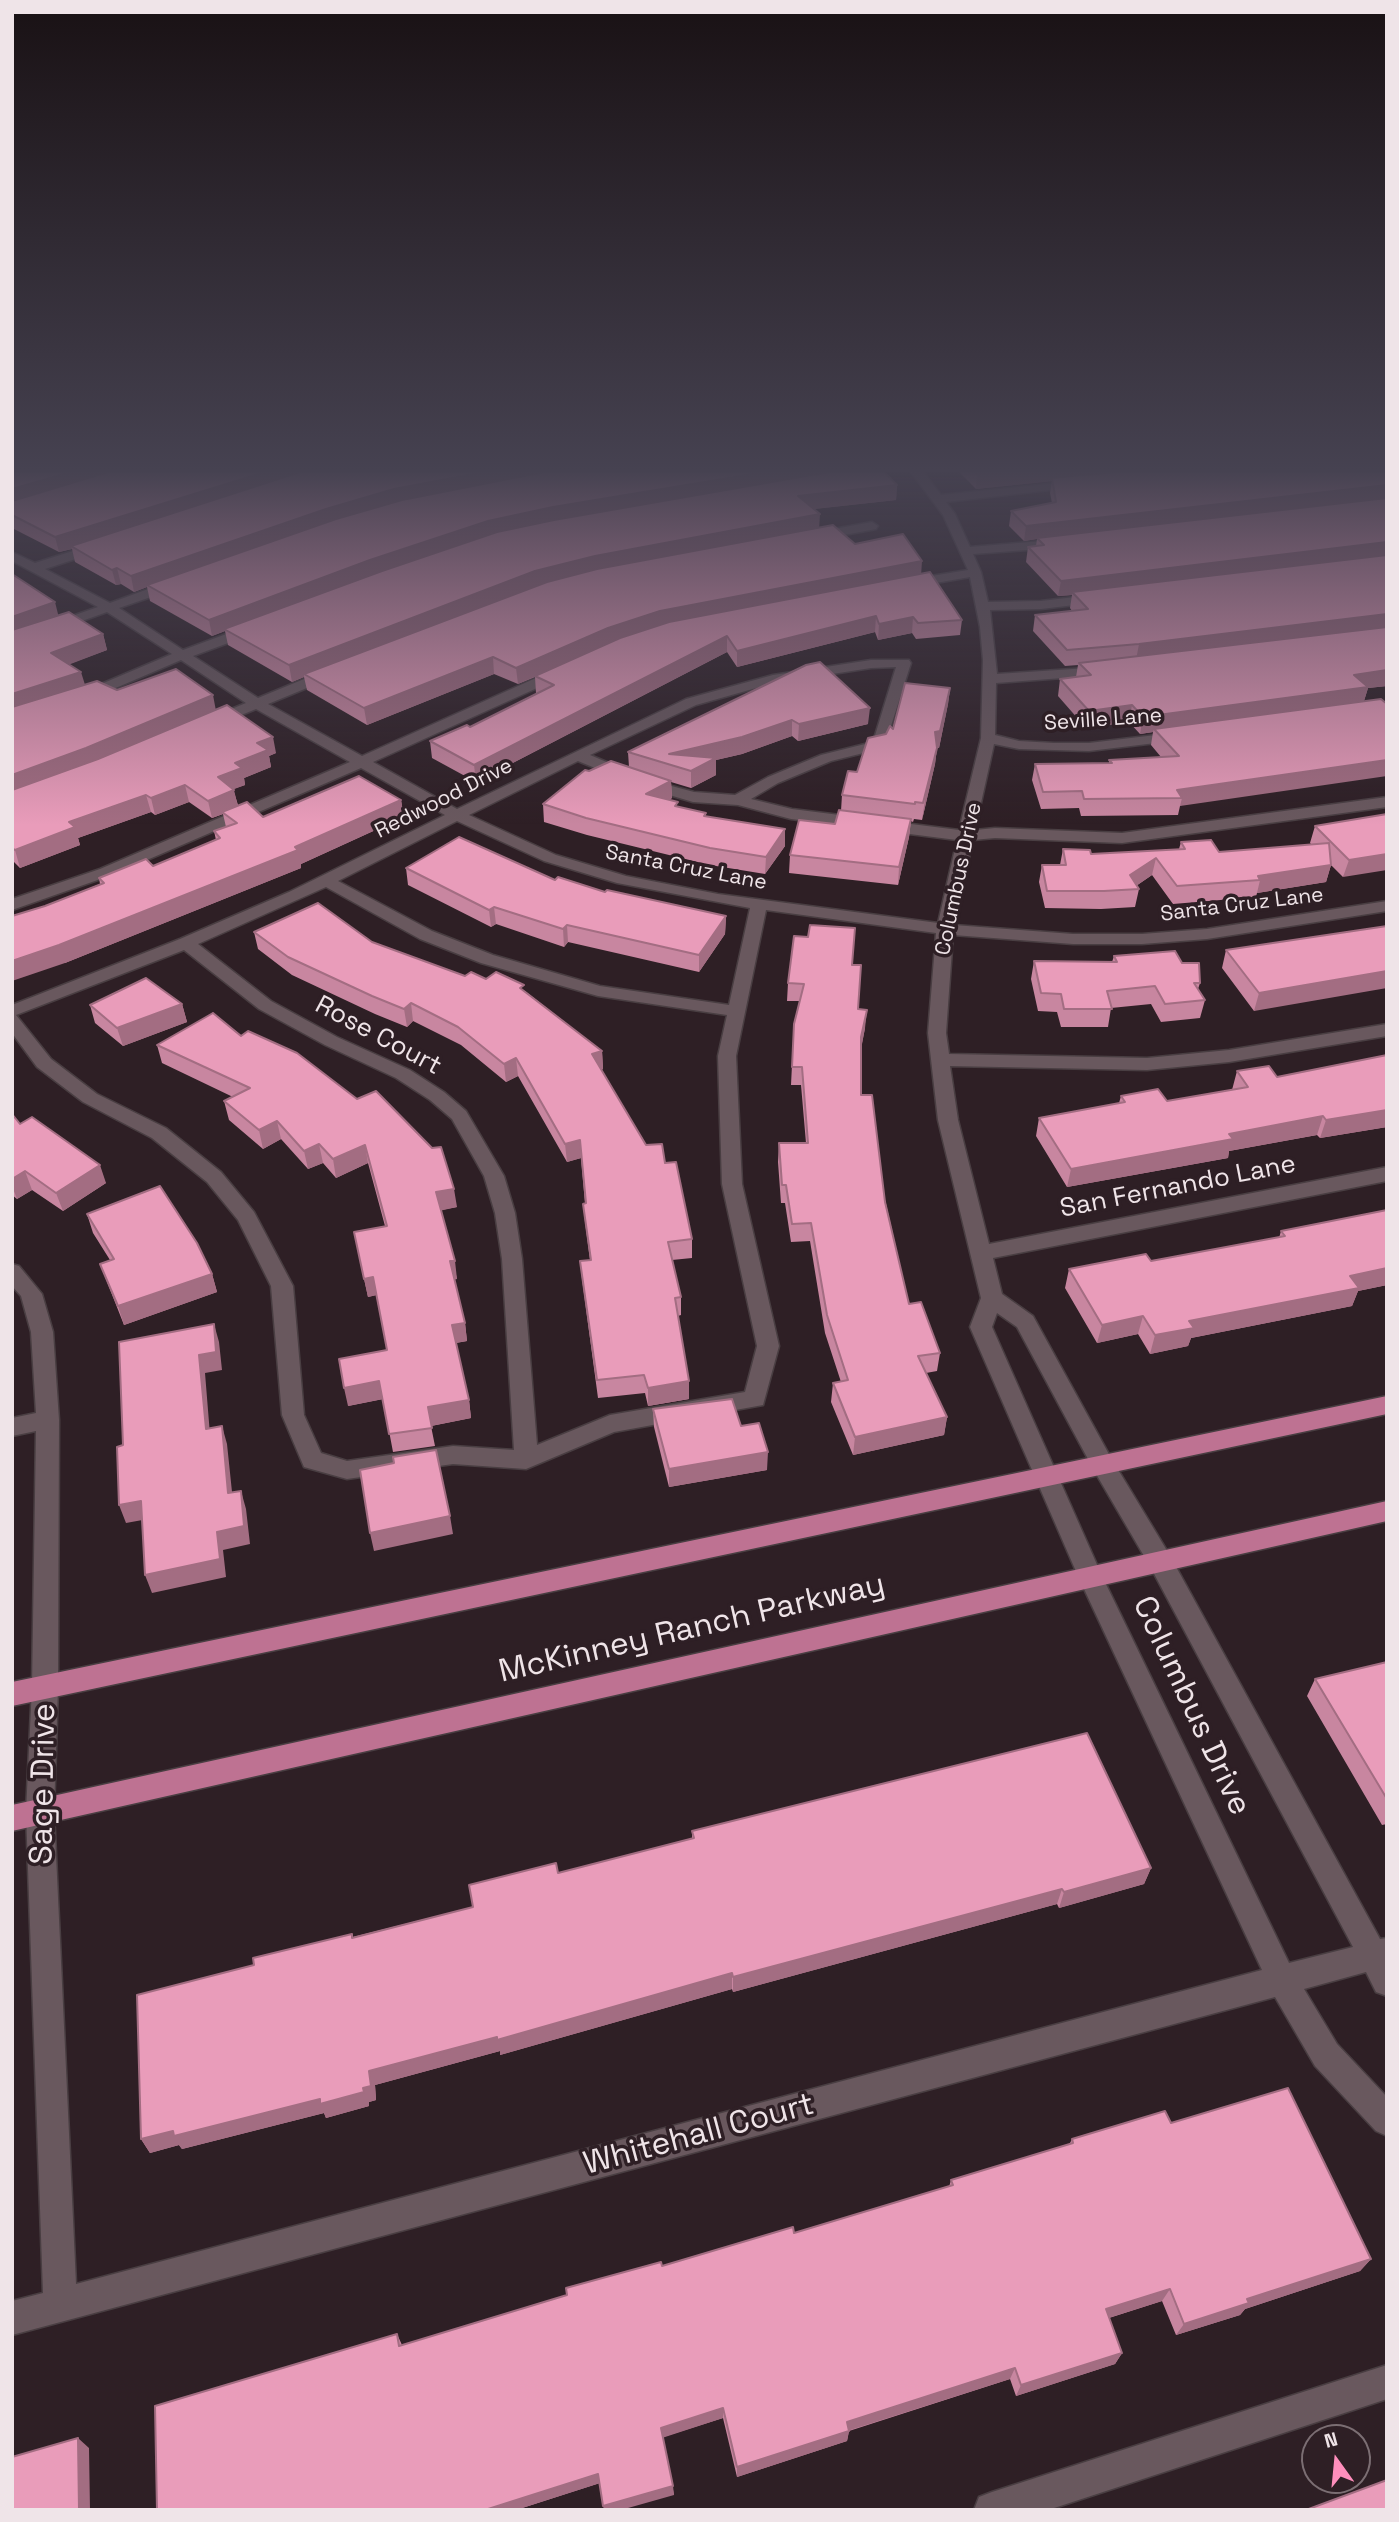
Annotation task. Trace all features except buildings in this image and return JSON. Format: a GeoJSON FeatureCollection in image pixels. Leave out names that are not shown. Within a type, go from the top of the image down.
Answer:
{"type":"FeatureCollection","features":[{"type":"Feature","properties":{"kind":"main road"},"geometry":{"type":"LineString","coordinates":[[12,1694],[1387,1405]]}},
{"type":"Feature","properties":{"kind":"main road","name":"McKinney Ranch Parkway"},"geometry":{"type":"LineString","coordinates":[[26,1815],[1387,1511]]}},
{"type":"Feature","properties":{"kind":"street","name":"Santa Cruz Lane"},"geometry":{"type":"LineString","coordinates":[[72,590],[108,607],[256,703],[457,815],[550,858],[623,880],[759,904],[945,929],[1039,937],[1142,939],[1241,929],[1387,906]]}},
{"type":"Feature","properties":{"kind":"street"},"geometry":{"type":"LineString","coordinates":[[12,642],[158,590]]}},
{"type":"Feature","properties":{"kind":"street","name":"Columbus Drive"},"geometry":{"type":"LineString","coordinates":[[979,590],[987,627],[990,679],[988,738],[945,929],[938,1004],[940,1060],[948,1120],[992,1298],[981,1327],[1090,1576],[1282,1980],[1326,2055],[1387,2120]]}},
{"type":"Feature","properties":{"kind":"street"},"geometry":{"type":"LineString","coordinates":[[983,606],[1041,605],[1110,597]]}},
{"type":"Feature","properties":{"kind":"street"},"geometry":{"type":"LineString","coordinates":[[77,699],[182,655],[269,623]]}},
{"type":"Feature","properties":{"kind":"street","name":"Redwood Drive"},"geometry":{"type":"LineString","coordinates":[[12,1011],[186,943],[327,881],[691,702],[742,686],[824,670],[904,663],[879,745],[826,758],[773,780],[737,800]]}},
{"type":"Feature","properties":{"kind":"street"},"geometry":{"type":"LineString","coordinates":[[12,905],[106,872],[363,762],[579,664]]}},
{"type":"Feature","properties":{"kind":"street"},"geometry":{"type":"LineString","coordinates":[[193,730],[346,667]]}},
{"type":"Feature","properties":{"kind":"street"},"geometry":{"type":"LineString","coordinates":[[990,679],[1124,669]]}},
{"type":"Feature","properties":{"kind":"street","name":"Seville Lane"},"geometry":{"type":"LineString","coordinates":[[988,738],[1023,745],[1089,747],[1195,734]]}},
{"type":"Feature","properties":{"kind":"street"},"geometry":{"type":"LineString","coordinates":[[578,756],[644,783],[693,797],[737,800],[791,814],[967,836],[995,833],[1122,838],[1387,802]]}},
{"type":"Feature","properties":{"kind":"street"},"geometry":{"type":"LineString","coordinates":[[327,881],[426,935],[487,959],[598,991],[736,1011]]}},
{"type":"Feature","properties":{"kind":"street"},"geometry":{"type":"LineString","coordinates":[[12,1020],[44,1063],[90,1098],[159,1133],[214,1177],[247,1217],[282,1286],[293,1415],[312,1460],[347,1469],[453,1455],[526,1460],[610,1424],[755,1399],[768,1346],[732,1184],[727,1056],[759,904]]}},
{"type":"Feature","properties":{"kind":"street","name":"Rose Court"},"geometry":{"type":"LineString","coordinates":[[186,943],[265,1005],[331,1041],[404,1074],[459,1115],[494,1176],[505,1213],[512,1259],[526,1460]]}},
{"type":"Feature","properties":{"kind":"street"},"geometry":{"type":"LineString","coordinates":[[940,1060],[1161,1063],[1241,1055],[1387,1030]]}},
{"type":"Feature","properties":{"kind":"street","name":"San Fernando Lane"},"geometry":{"type":"LineString","coordinates":[[979,1253],[1387,1174]]}},
{"type":"Feature","properties":{"kind":"street","name":"Sage Drive"},"geometry":{"type":"LineString","coordinates":[[12,1271],[31,1294],[42,1332],[48,1420],[45,1687],[26,1815],[61,2305]]}},
{"type":"Feature","properties":{"kind":"street","name":"Columbus Drive"},"geometry":{"type":"LineString","coordinates":[[992,1298],[1025,1322],[1382,1963]]}},
{"type":"Feature","properties":{"kind":"street"},"geometry":{"type":"LineString","coordinates":[[12,1427],[48,1420]]}},
{"type":"Feature","properties":{"kind":"street","name":"Whitehall Court"},"geometry":{"type":"LineString","coordinates":[[12,2318],[1282,1980],[1382,1963]]}},
{"type":"Feature","properties":{"kind":"street"},"geometry":{"type":"LineString","coordinates":[[992,2510],[1387,2382]]}}]}
